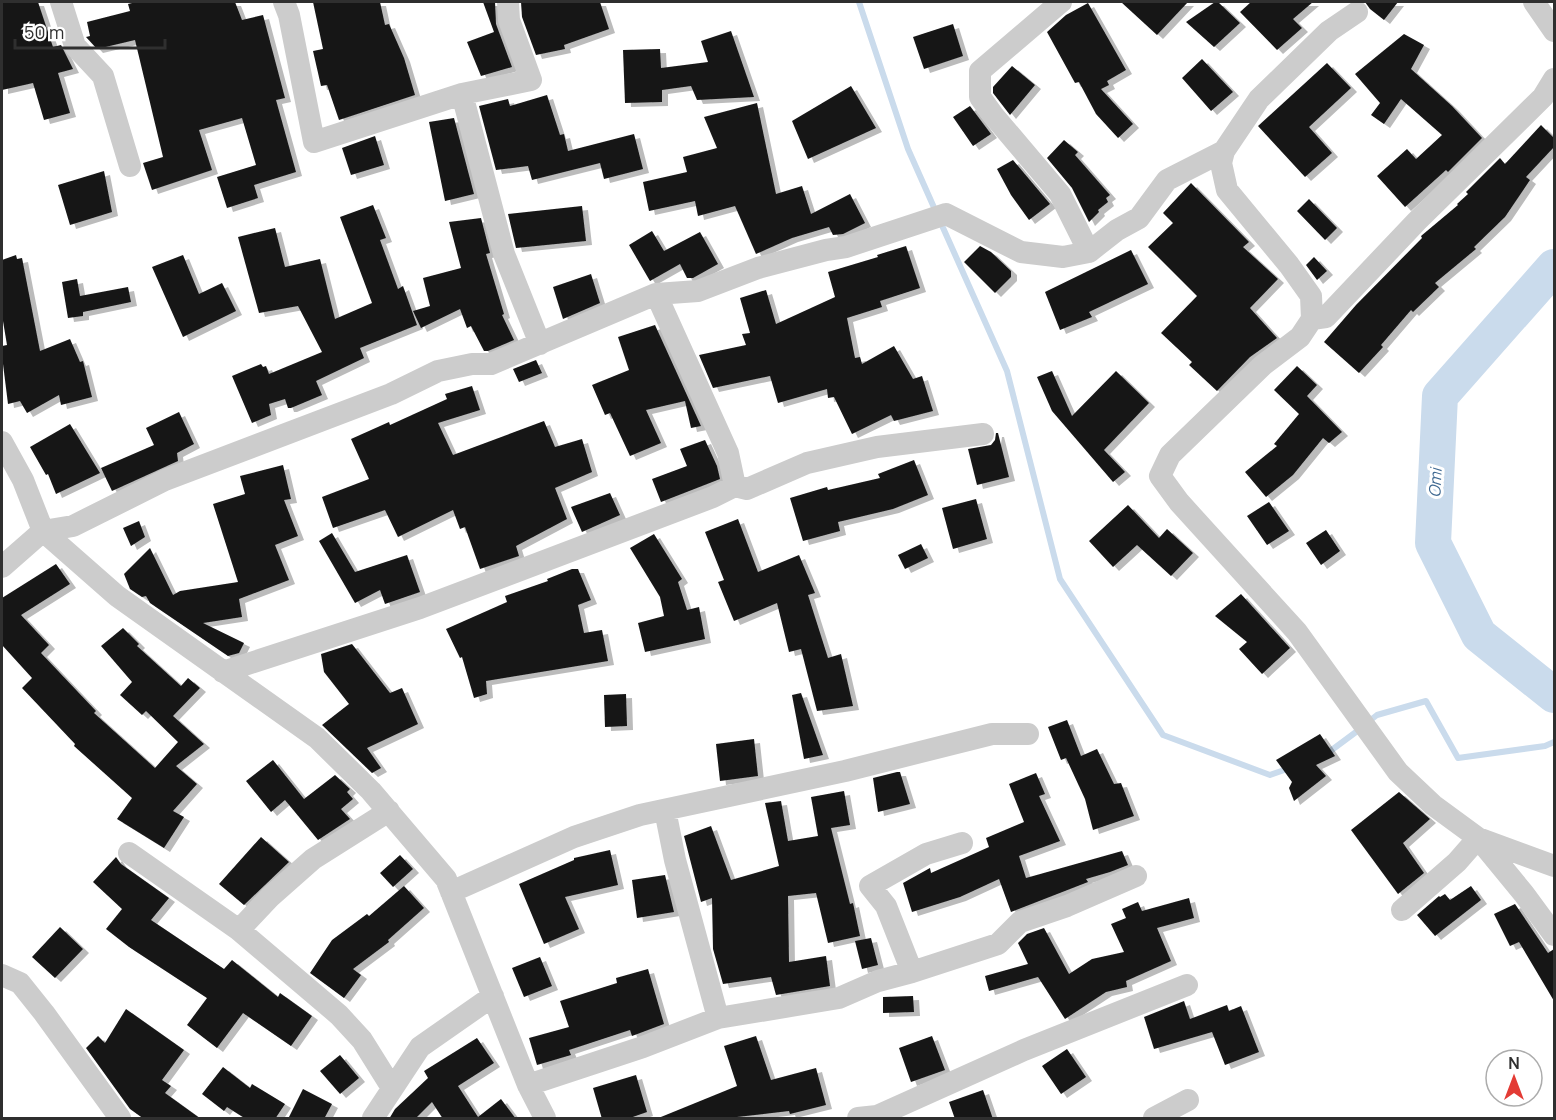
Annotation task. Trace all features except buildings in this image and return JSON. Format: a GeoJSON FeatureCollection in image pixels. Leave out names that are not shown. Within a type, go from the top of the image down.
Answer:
{"type":"FeatureCollection","features":[{"type":"Feature","properties":{"kind":"street"},"geometry":{"type":"LineString","coordinates":[[61,2],[75,46],[103,76],[130,166]]}},
{"type":"Feature","properties":{"kind":"street"},"geometry":{"type":"LineString","coordinates":[[284,2],[289,15],[314,142],[462,94],[531,80],[509,20],[508,2]]}},
{"type":"Feature","properties":{"kind":"street"},"geometry":{"type":"LineString","coordinates":[[1061,2],[980,71],[980,97],[993,116],[1060,194],[1089,252]]}},
{"type":"Feature","properties":{"kind":"street"},"geometry":{"type":"LineString","coordinates":[[1534,2],[1554,31]]}},
{"type":"Feature","properties":{"kind":"street"},"geometry":{"type":"LineString","coordinates":[[1319,318],[1311,296],[1289,265],[1227,190],[1221,163],[1224,151],[1259,99],[1329,31],[1357,12]]}},
{"type":"Feature","properties":{"kind":"street"},"geometry":{"type":"LineString","coordinates":[[1554,79],[1543,97],[1319,318],[1263,365],[1170,455],[1160,476],[1179,501],[1297,632],[1398,772],[1433,805],[1478,838],[1554,935]]}},
{"type":"Feature","properties":{"kind":"street"},"geometry":{"type":"LineString","coordinates":[[462,94],[504,254],[540,344]]}},
{"type":"Feature","properties":{"kind":"street"},"geometry":{"type":"LineString","coordinates":[[2,567],[43,531],[73,526],[165,480],[391,394],[438,371],[472,364],[491,364],[656,294],[698,291],[758,268],[826,250],[846,248],[946,214],[1021,252],[1063,257],[1089,252],[1117,230],[1139,218],[1167,180],[1224,151]]}},
{"type":"Feature","properties":{"kind":"street"},"geometry":{"type":"LineString","coordinates":[[656,294],[728,453],[735,486]]}},
{"type":"Feature","properties":{"kind":"street"},"geometry":{"type":"LineString","coordinates":[[223,672],[420,608],[713,497],[735,486],[747,489],[807,463],[877,447],[983,434]]}},
{"type":"Feature","properties":{"kind":"street"},"geometry":{"type":"LineString","coordinates":[[2,441],[23,480],[43,531],[117,596],[317,738],[389,811],[446,879],[528,1085],[545,1119]]}},
{"type":"Feature","properties":{"kind":"street"},"geometry":{"type":"LineString","coordinates":[[451,892],[574,837],[640,815],[845,771],[992,734],[1028,734]]}},
{"type":"Feature","properties":{"kind":"street"},"geometry":{"type":"LineString","coordinates":[[665,810],[675,860],[718,1018]]}},
{"type":"Feature","properties":{"kind":"street"},"geometry":{"type":"LineString","coordinates":[[239,930],[270,897],[313,859],[389,811]]}},
{"type":"Feature","properties":{"kind":"street"},"geometry":{"type":"LineString","coordinates":[[1478,838],[1554,866]]}},
{"type":"Feature","properties":{"kind":"street"},"geometry":{"type":"LineString","coordinates":[[1402,910],[1457,862],[1478,838]]}},
{"type":"Feature","properties":{"kind":"street"},"geometry":{"type":"LineString","coordinates":[[912,972],[886,906],[870,886],[926,854],[962,843]]}},
{"type":"Feature","properties":{"kind":"street"},"geometry":{"type":"LineString","coordinates":[[129,853],[239,930],[339,1015],[362,1041],[392,1088]]}},
{"type":"Feature","properties":{"kind":"street"},"geometry":{"type":"LineString","coordinates":[[528,1085],[643,1047],[718,1018],[838,998],[878,981],[998,944],[1020,922],[1067,906],[1136,876]]}},
{"type":"Feature","properties":{"kind":"street"},"geometry":{"type":"LineString","coordinates":[[2,975],[20,983],[120,1119]]}},
{"type":"Feature","properties":{"kind":"street"},"geometry":{"type":"LineString","coordinates":[[858,1119],[877,1116],[1024,1050],[1187,986]]}},
{"type":"Feature","properties":{"kind":"street"},"geometry":{"type":"LineString","coordinates":[[373,1119],[420,1047],[493,996]]}},
{"type":"Feature","properties":{"kind":"street"},"geometry":{"type":"LineString","coordinates":[[1154,1119],[1188,1100]]}},
{"type":"Feature","properties":{"kind":"waterway"},"geometry":{"type":"LineString","coordinates":[[859,2],[908,149],[936,212]]}},
{"type":"Feature","properties":{"kind":"waterway"},"geometry":{"type":"LineString","coordinates":[[940,221],[1007,371],[1060,579],[1163,735],[1270,775],[1290,768]]}},
{"type":"Feature","properties":{"kind":"waterway","name":"Omi"},"geometry":{"type":"LineString","coordinates":[[1554,267],[1440,396],[1433,543],[1479,635],[1554,695]]}},
{"type":"Feature","properties":{"kind":"waterway"},"geometry":{"type":"LineString","coordinates":[[1368,722],[1377,715],[1426,701],[1458,758],[1545,746],[1554,742]]}},
{"type":"Feature","properties":{"kind":"waterway"},"geometry":{"type":"LineString","coordinates":[[1325,755],[1360,729]]}}]}
